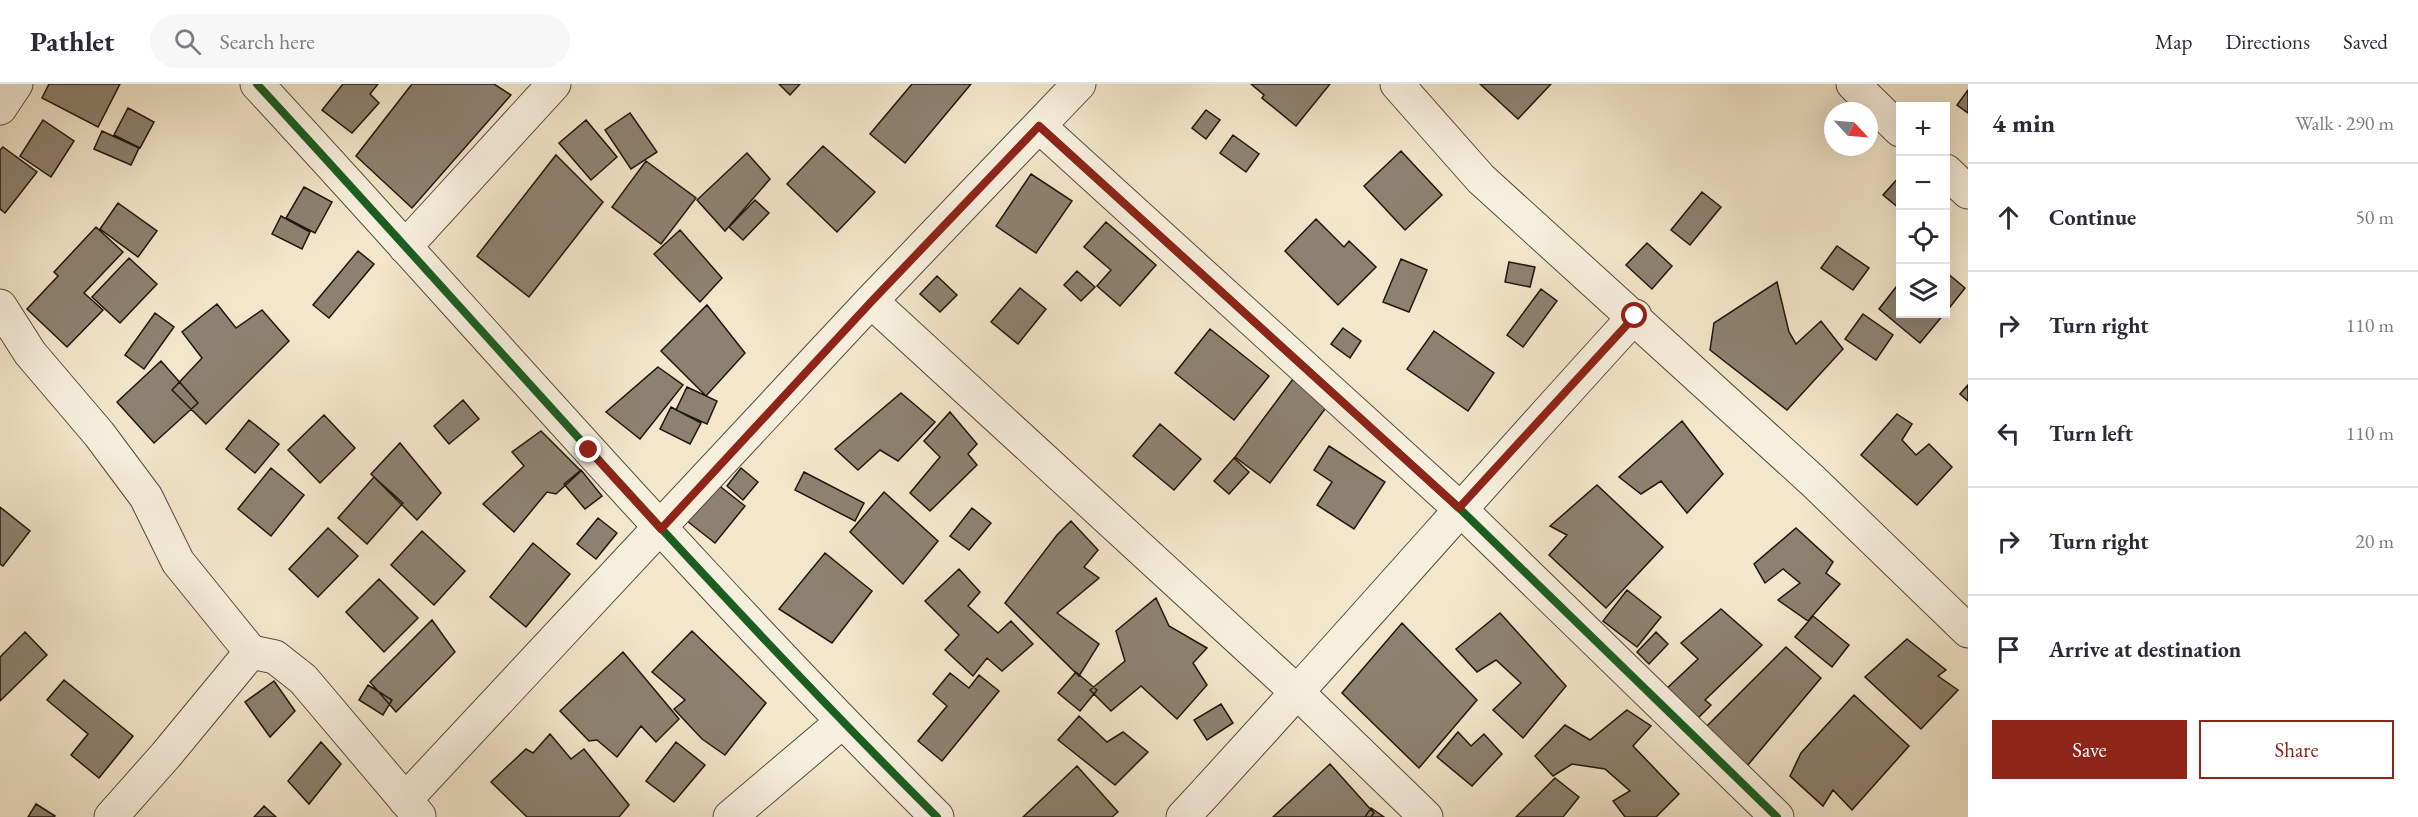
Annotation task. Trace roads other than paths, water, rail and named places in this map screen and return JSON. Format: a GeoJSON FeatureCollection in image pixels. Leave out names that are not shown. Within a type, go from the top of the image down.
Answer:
{"type":"FeatureCollection","features":[{"type":"Feature","properties":{"kind":"street"},"geometry":{"type":"LineString","coordinates":[[0,108],[15,84]]}},
{"type":"Feature","properties":{"kind":"street"},"geometry":{"type":"LineString","coordinates":[[257,84],[661,529],[842,722],[937,817]]}},
{"type":"Feature","properties":{"kind":"street"},"geometry":{"type":"LineString","coordinates":[[405,247],[554,84]]}},
{"type":"Feature","properties":{"kind":"street"},"geometry":{"type":"LineString","coordinates":[[0,306],[30,353],[99,434],[146,497],[178,562],[250,652],[275,657],[303,679],[412,808],[661,529],[871,302],[1079,84]]}},
{"type":"Feature","properties":{"kind":"street"},"geometry":{"type":"LineString","coordinates":[[1397,84],[1481,179],[1635,316],[1813,481],[1968,631]]}},
{"type":"Feature","properties":{"kind":"street"},"geometry":{"type":"LineString","coordinates":[[1853,84],[1896,126]]}},
{"type":"Feature","properties":{"kind":"street"},"geometry":{"type":"LineString","coordinates":[[1039,126],[1459,508],[1777,817]]}},
{"type":"Feature","properties":{"kind":"street"},"geometry":{"type":"LineString","coordinates":[[1950,175],[1968,192]]}},
{"type":"Feature","properties":{"kind":"street"},"geometry":{"type":"LineString","coordinates":[[871,302],[1298,693],[1426,817]]}},
{"type":"Feature","properties":{"kind":"street"},"geometry":{"type":"LineString","coordinates":[[1183,817],[1298,693],[1459,508],[1635,316]]}},
{"type":"Feature","properties":{"kind":"street"},"geometry":{"type":"LineString","coordinates":[[111,817],[166,755],[250,652]]}},
{"type":"Feature","properties":{"kind":"street"},"geometry":{"type":"LineString","coordinates":[[730,817],[842,722]]}}]}
